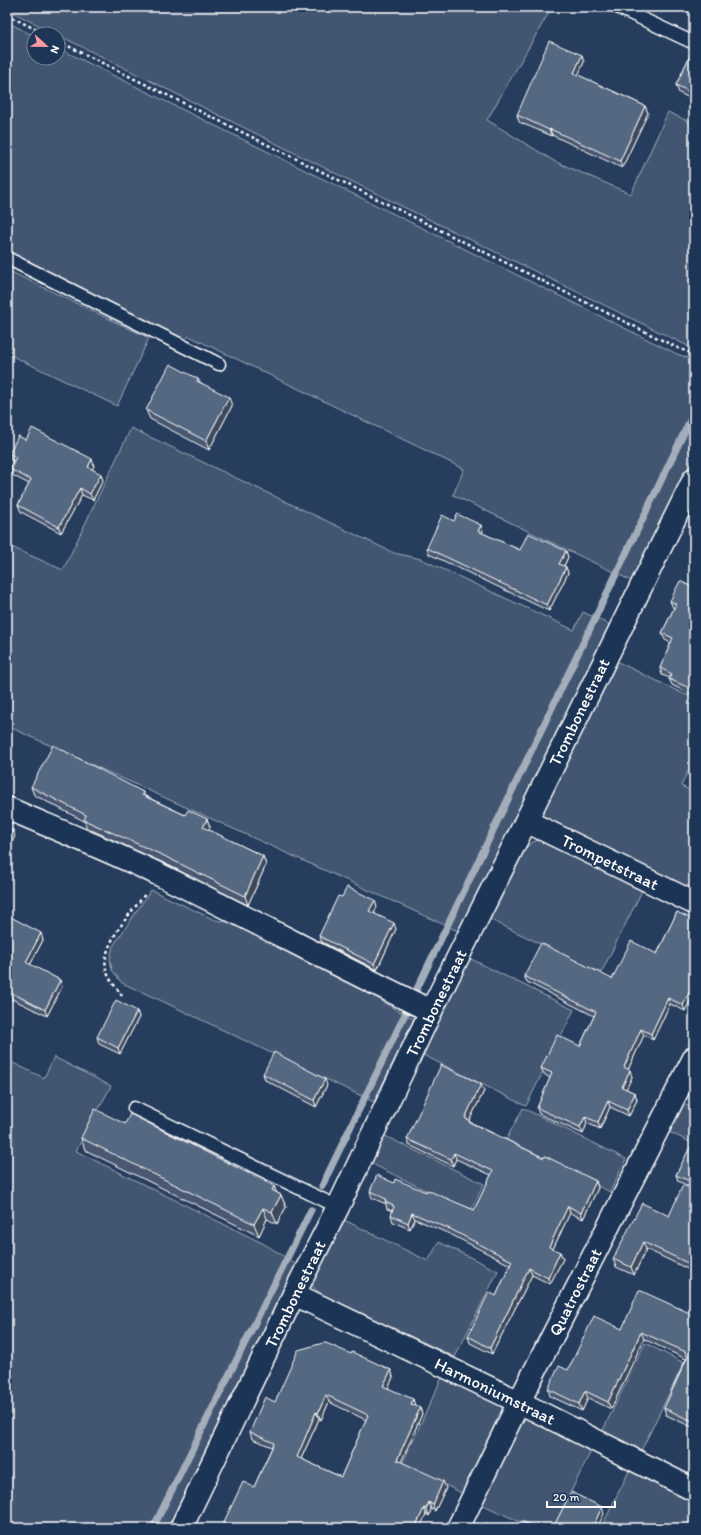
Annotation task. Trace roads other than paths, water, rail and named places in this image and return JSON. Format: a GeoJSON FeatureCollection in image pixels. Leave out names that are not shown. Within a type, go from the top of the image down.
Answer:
{"type":"FeatureCollection","features":[{"type":"Feature","properties":{"kind":"street","name":"Trombonestraat"},"geometry":{"type":"LineString","coordinates":[[181,1528],[294,1294],[338,1207],[431,1011],[694,479]]}},
{"type":"Feature","properties":{"kind":"street"},"geometry":{"type":"LineString","coordinates":[[7,808],[92,844],[159,875],[431,1011]]}},
{"type":"Feature","properties":{"kind":"street","name":"Trompetstraat"},"geometry":{"type":"LineString","coordinates":[[526,821],[694,903]]}},
{"type":"Feature","properties":{"kind":"street","name":"Quatrostraat"},"geometry":{"type":"LineString","coordinates":[[458,1528],[519,1402],[694,1058]]}},
{"type":"Feature","properties":{"kind":"street","name":"Harmoniumstraat"},"geometry":{"type":"LineString","coordinates":[[294,1294],[519,1402],[694,1490]]}},
{"type":"Feature","properties":{"kind":"lane"},"geometry":{"type":"LineString","coordinates":[[617,7],[694,43]]}},
{"type":"Feature","properties":{"kind":"lane"},"geometry":{"type":"LineString","coordinates":[[7,258],[219,364]]}},
{"type":"Feature","properties":{"kind":"lane"},"geometry":{"type":"LineString","coordinates":[[134,1108],[338,1207]]}},
{"type":"Feature","properties":{"kind":"waterway"},"geometry":{"type":"LineString","coordinates":[[414,995],[694,412]]}},
{"type":"Feature","properties":{"kind":"waterway"},"geometry":{"type":"LineString","coordinates":[[322,1186],[408,1008]]}},
{"type":"Feature","properties":{"kind":"waterway"},"geometry":{"type":"LineString","coordinates":[[153,1528],[311,1210]]}}]}
